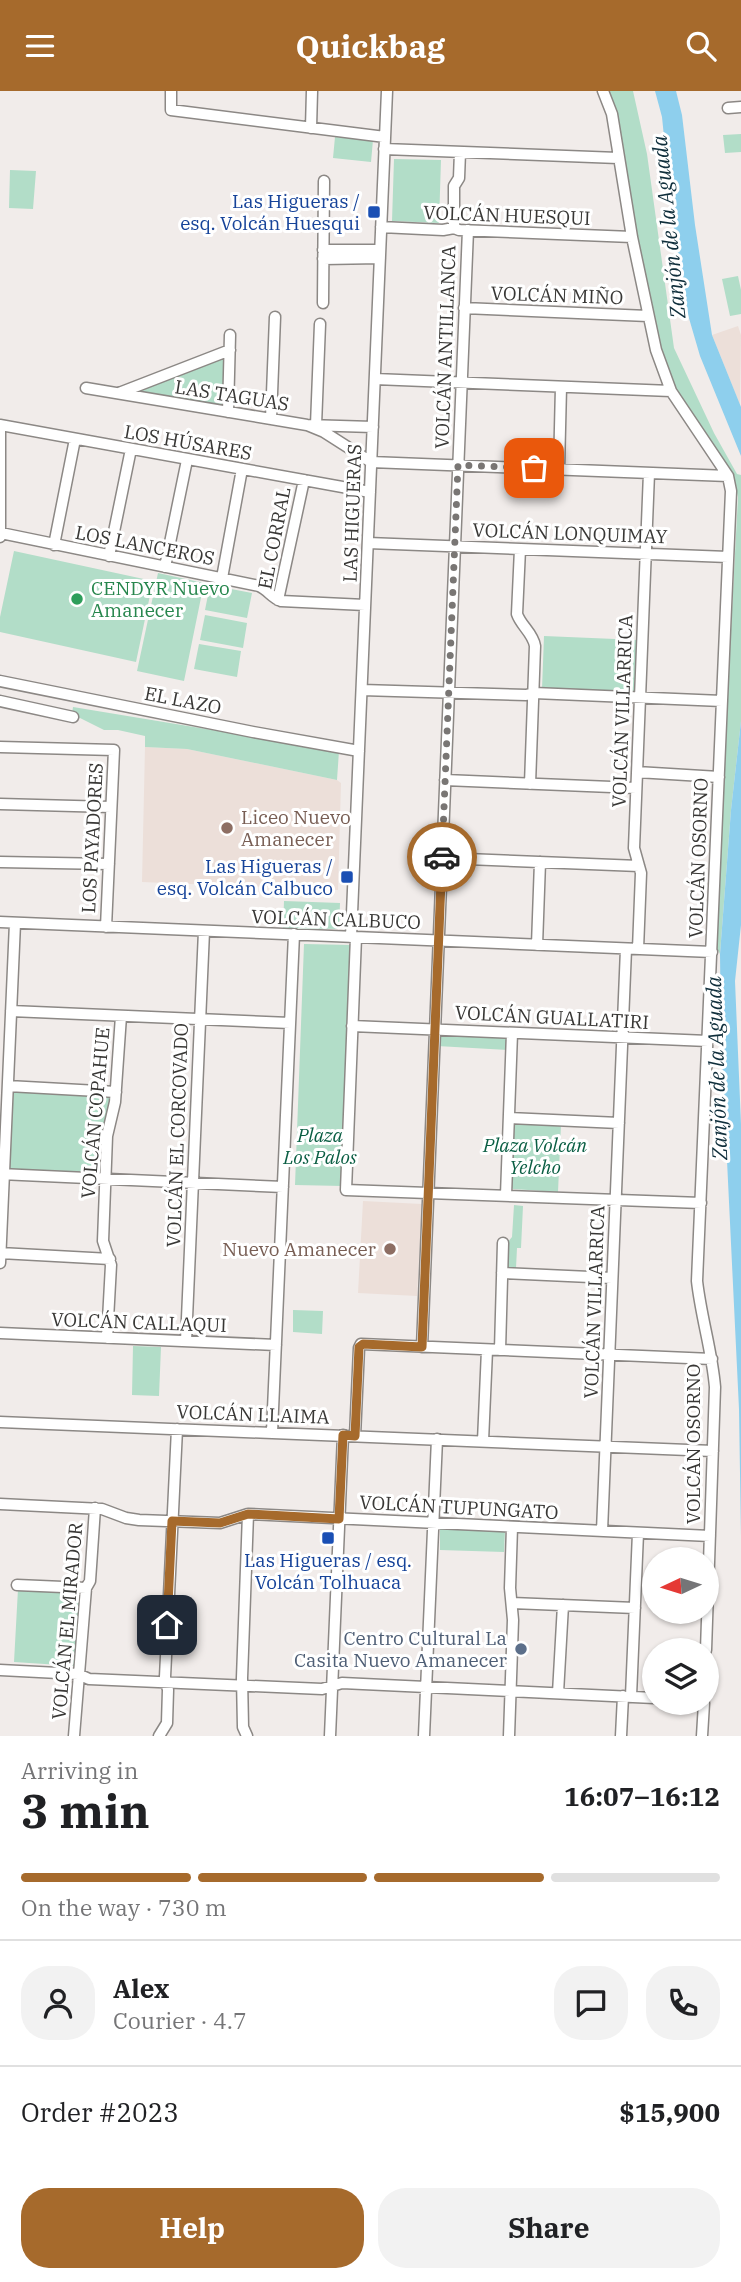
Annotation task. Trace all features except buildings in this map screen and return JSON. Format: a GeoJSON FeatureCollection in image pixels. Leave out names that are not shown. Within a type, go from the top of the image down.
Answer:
{"type":"FeatureCollection","features":[{"type":"Feature","properties":{"kind":"street"},"geometry":{"type":"LineString","coordinates":[[171,91],[171,110],[385,137]]}},
{"type":"Feature","properties":{"kind":"street"},"geometry":{"type":"LineString","coordinates":[[311,128],[312,91]]}},
{"type":"Feature","properties":{"kind":"street","name":"LAS HIGUERAS"},"geometry":{"type":"LineString","coordinates":[[387,91],[359,751],[346,1190],[428,1194]]}},
{"type":"Feature","properties":{"kind":"street"},"geometry":{"type":"LineString","coordinates":[[603,91],[612,114],[632,237],[656,350],[671,391],[728,476]]}},
{"type":"Feature","properties":{"kind":"street"},"geometry":{"type":"LineString","coordinates":[[728,108],[741,107]]}},
{"type":"Feature","properties":{"kind":"street"},"geometry":{"type":"LineString","coordinates":[[384,149],[618,158]]}},
{"type":"Feature","properties":{"kind":"street","name":"VOLCÁN ANTILLANCA"},"geometry":{"type":"LineString","coordinates":[[454,228],[454,186],[459,178],[460,152]]}},
{"type":"Feature","properties":{"kind":"street"},"geometry":{"type":"LineString","coordinates":[[323,303],[324,181]]}},
{"type":"Feature","properties":{"kind":"street","name":"VOLCÁN HUESQUI"},"geometry":{"type":"LineString","coordinates":[[381,227],[632,237]]}},
{"type":"Feature","properties":{"kind":"street","name":"VOLCÁN ANTILLANCA"},"geometry":{"type":"LineString","coordinates":[[422,1347],[468,230]]}},
{"type":"Feature","properties":{"kind":"street"},"geometry":{"type":"LineString","coordinates":[[323,254],[380,254]]}},
{"type":"Feature","properties":{"kind":"street","name":"VOLCÁN MIÑO"},"geometry":{"type":"LineString","coordinates":[[464,308],[648,316]]}},
{"type":"Feature","properties":{"kind":"street"},"geometry":{"type":"LineString","coordinates":[[271,419],[275,317]]}},
{"type":"Feature","properties":{"kind":"street"},"geometry":{"type":"LineString","coordinates":[[320,324],[311,425],[371,462],[728,476]]}},
{"type":"Feature","properties":{"kind":"street"},"geometry":{"type":"LineString","coordinates":[[228,412],[230,335]]}},
{"type":"Feature","properties":{"kind":"street"},"geometry":{"type":"LineString","coordinates":[[118,393],[230,351]]}},
{"type":"Feature","properties":{"kind":"street"},"geometry":{"type":"LineString","coordinates":[[375,380],[671,391]]}},
{"type":"Feature","properties":{"kind":"street"},"geometry":{"type":"LineString","coordinates":[[559,469],[561,387]]}},
{"type":"Feature","properties":{"kind":"street","name":"LAS TAGUAS"},"geometry":{"type":"LineString","coordinates":[[86,388],[311,425],[373,427]]}},
{"type":"Feature","properties":{"kind":"street"},"geometry":{"type":"LineString","coordinates":[[0,426],[0,538]]}},
{"type":"Feature","properties":{"kind":"street","name":"LOS HÚSARES"},"geometry":{"type":"LineString","coordinates":[[0,426],[370,492]]}},
{"type":"Feature","properties":{"kind":"street"},"geometry":{"type":"LineString","coordinates":[[54,545],[75,439]]}},
{"type":"Feature","properties":{"kind":"street"},"geometry":{"type":"LineString","coordinates":[[109,556],[131,449]]}},
{"type":"Feature","properties":{"kind":"street"},"geometry":{"type":"LineString","coordinates":[[165,567],[187,460]]}},
{"type":"Feature","properties":{"kind":"street"},"geometry":{"type":"LineString","coordinates":[[222,578],[243,470]]}},
{"type":"Feature","properties":{"kind":"street","name":"VOLCÁN VILLARRICA"},"geometry":{"type":"LineString","coordinates":[[638,949],[641,873],[634,851],[649,473]]}},
{"type":"Feature","properties":{"kind":"street","name":"VOLCÁN OSORNO"},"geometry":{"type":"LineString","coordinates":[[706,1638],[715,1387],[697,1281],[731,491],[728,476]]}},
{"type":"Feature","properties":{"kind":"street","name":"EL CORRAL"},"geometry":{"type":"LineString","coordinates":[[304,481],[278,600],[365,605]]}},
{"type":"Feature","properties":{"kind":"street","name":"LOS LANCEROS"},"geometry":{"type":"LineString","coordinates":[[1,533],[259,586],[278,600]]}},
{"type":"Feature","properties":{"kind":"street","name":"VOLCÁN LONQUIMAY"},"geometry":{"type":"LineString","coordinates":[[368,543],[728,557]]}},
{"type":"Feature","properties":{"kind":"street"},"geometry":{"type":"LineString","coordinates":[[520,549],[517,614],[535,643],[530,784]]}},
{"type":"Feature","properties":{"kind":"street","name":"EL LAZO"},"geometry":{"type":"LineString","coordinates":[[0,681],[359,751]]}},
{"type":"Feature","properties":{"kind":"street"},"geometry":{"type":"LineString","coordinates":[[362,689],[722,701]]}},
{"type":"Feature","properties":{"kind":"street"},"geometry":{"type":"LineString","coordinates":[[0,701],[73,717]]}},
{"type":"Feature","properties":{"kind":"street","name":"LOS PAYADORES"},"geometry":{"type":"LineString","coordinates":[[0,747],[114,750],[106,927]]}},
{"type":"Feature","properties":{"kind":"street"},"geometry":{"type":"LineString","coordinates":[[637,772],[719,776]]}},
{"type":"Feature","properties":{"kind":"street"},"geometry":{"type":"LineString","coordinates":[[445,780],[636,788]]}},
{"type":"Feature","properties":{"kind":"street"},"geometry":{"type":"LineString","coordinates":[[0,804],[111,807]]}},
{"type":"Feature","properties":{"kind":"street"},"geometry":{"type":"LineString","coordinates":[[442,858],[639,866]]}},
{"type":"Feature","properties":{"kind":"street"},"geometry":{"type":"LineString","coordinates":[[0,862],[109,864]]}},
{"type":"Feature","properties":{"kind":"street"},"geometry":{"type":"LineString","coordinates":[[537,945],[540,862]]}},
{"type":"Feature","properties":{"kind":"street","name":"VOLCÁN CALBUCO"},"geometry":{"type":"LineString","coordinates":[[0,922],[712,952]]}},
{"type":"Feature","properties":{"kind":"street"},"geometry":{"type":"LineString","coordinates":[[0,1263],[15,923]]}},
{"type":"Feature","properties":{"kind":"street","name":"VOLCÁN EL CORCOVADO"},"geometry":{"type":"LineString","coordinates":[[186,1342],[204,931]]}},
{"type":"Feature","properties":{"kind":"street"},"geometry":{"type":"LineString","coordinates":[[272,1432],[293,934]]}},
{"type":"Feature","properties":{"kind":"street","name":"VOLCÁN VILLARRICA"},"geometry":{"type":"LineString","coordinates":[[602,1531],[626,949]]}},
{"type":"Feature","properties":{"kind":"street"},"geometry":{"type":"LineString","coordinates":[[11,1011],[290,1023]]}},
{"type":"Feature","properties":{"kind":"street","name":"VOLCÁN COPAHUE"},"geometry":{"type":"LineString","coordinates":[[107,1338],[110,1259],[103,1241],[105,1179],[107,1136],[116,1091],[121,1016]]}},
{"type":"Feature","properties":{"kind":"street","name":"VOLCÁN GUALLATIRI"},"geometry":{"type":"LineString","coordinates":[[352,1026],[708,1041]]}},
{"type":"Feature","properties":{"kind":"street"},"geometry":{"type":"LineString","coordinates":[[506,1195],[512,1033]]}},
{"type":"Feature","properties":{"kind":"street"},"geometry":{"type":"LineString","coordinates":[[8,1086],[116,1091]]}},
{"type":"Feature","properties":{"kind":"street"},"geometry":{"type":"LineString","coordinates":[[509,1118],[619,1123]]}},
{"type":"Feature","properties":{"kind":"street"},"geometry":{"type":"LineString","coordinates":[[2,1174],[283,1187]]}},
{"type":"Feature","properties":{"kind":"street"},"geometry":{"type":"LineString","coordinates":[[428,1194],[701,1203]]}},
{"type":"Feature","properties":{"kind":"street"},"geometry":{"type":"LineString","coordinates":[[500,1350],[503,1243]]}},
{"type":"Feature","properties":{"kind":"street"},"geometry":{"type":"LineString","coordinates":[[1,1253],[110,1259]]}},
{"type":"Feature","properties":{"kind":"street"},"geometry":{"type":"LineString","coordinates":[[502,1273],[612,1278]]}},
{"type":"Feature","properties":{"kind":"street","name":"VOLCÁN CALLAQUI"},"geometry":{"type":"LineString","coordinates":[[0,1333],[276,1345]]}},
{"type":"Feature","properties":{"kind":"street"},"geometry":{"type":"LineString","coordinates":[[355,1436],[360,1345],[712,1360]]}},
{"type":"Feature","properties":{"kind":"street"},"geometry":{"type":"LineString","coordinates":[[483,1441],[487,1350]]}},
{"type":"Feature","properties":{"kind":"street","name":"VOLCÁN LLAIMA"},"geometry":{"type":"LineString","coordinates":[[0,1422],[713,1451]]}},
{"type":"Feature","properties":{"kind":"street"},"geometry":{"type":"LineString","coordinates":[[172,1736],[167,1723],[166,1682],[177,1429]]}},
{"type":"Feature","properties":{"kind":"street"},"geometry":{"type":"LineString","coordinates":[[330,1736],[343,1435]]}},
{"type":"Feature","properties":{"kind":"street"},"geometry":{"type":"LineString","coordinates":[[424,1736],[437,1439]]}},
{"type":"Feature","properties":{"kind":"street","name":"VOLCÁN TUPUNGATO"},"geometry":{"type":"LineString","coordinates":[[0,1504],[95,1508],[133,1520],[220,1523],[248,1514],[710,1536]]}},
{"type":"Feature","properties":{"kind":"street","name":"VOLCÁN EL MIRADOR"},"geometry":{"type":"LineString","coordinates":[[74,1736],[95,1508]]}},
{"type":"Feature","properties":{"kind":"street"},"geometry":{"type":"LineString","coordinates":[[236,1736],[245,1731],[243,1685],[248,1514]]}},
{"type":"Feature","properties":{"kind":"street"},"geometry":{"type":"LineString","coordinates":[[509,1736],[513,1620],[510,1588],[512,1527]]}},
{"type":"Feature","properties":{"kind":"street"},"geometry":{"type":"LineString","coordinates":[[621,1736],[635,1608],[638,1533]]}},
{"type":"Feature","properties":{"kind":"street"},"geometry":{"type":"LineString","coordinates":[[18,1585],[86,1588]]}},
{"type":"Feature","properties":{"kind":"street"},"geometry":{"type":"LineString","coordinates":[[512,1603],[635,1608]]}},
{"type":"Feature","properties":{"kind":"street"},"geometry":{"type":"LineString","coordinates":[[558,1693],[563,1605]]}},
{"type":"Feature","properties":{"kind":"street"},"geometry":{"type":"LineString","coordinates":[[0,1670],[78,1674],[89,1679],[322,1689],[342,1683],[642,1697]]}},
{"type":"Feature","properties":{"kind":"street"},"geometry":{"type":"LineString","coordinates":[[702,1736],[703,1715]]}},
{"type":"Feature","properties":{"kind":"street"},"geometry":{"type":"LineString","coordinates":[[159,1736],[167,1723]]}},
{"type":"Feature","properties":{"kind":"shaded area"},"geometry":{"type":"Polygon","coordinates":[[[738,326],[741,335],[740,405],[712,335],[738,326]]]}},
{"type":"Feature","properties":{"kind":"shaded area","name":"Liceo Nuevo Amanecer"},"geometry":{"type":"Polygon","coordinates":[[[145,747],[187,749],[337,780],[341,783],[338,890],[142,882],[145,747]]]}},
{"type":"Feature","properties":{"kind":"shaded area","name":"Nuevo Amanecer"},"geometry":{"type":"Polygon","coordinates":[[[363,1201],[422,1204],[417,1296],[358,1293],[363,1201]]]}},
{"type":"Feature","properties":{"kind":"green space"},"geometry":{"type":"Polygon","coordinates":[[[605,91],[633,91],[647,154],[674,348],[714,433],[737,474],[741,475],[741,721],[720,954],[718,950],[714,950],[738,497],[733,476],[674,389],[654,334],[605,91]]]}},
{"type":"Feature","properties":{"kind":"green space"},"geometry":{"type":"Polygon","coordinates":[[[741,134],[741,152],[725,153],[723,135],[741,134]]]}},
{"type":"Feature","properties":{"kind":"green space"},"geometry":{"type":"Polygon","coordinates":[[[335,137],[373,140],[371,162],[333,158],[335,137]]]}},
{"type":"Feature","properties":{"kind":"green space"},"geometry":{"type":"Polygon","coordinates":[[[394,159],[441,160],[439,223],[392,221],[394,159]]]}},
{"type":"Feature","properties":{"kind":"green space"},"geometry":{"type":"Polygon","coordinates":[[[10,170],[36,171],[33,209],[9,208],[10,170]]]}},
{"type":"Feature","properties":{"kind":"green space"},"geometry":{"type":"Polygon","coordinates":[[[738,276],[741,314],[730,316],[722,279],[738,276]]]}},
{"type":"Feature","properties":{"kind":"green space"},"geometry":{"type":"Polygon","coordinates":[[[225,357],[224,407],[137,391],[225,357]]]}},
{"type":"Feature","properties":{"kind":"green space","name":"CENDYR Nuevo Amanecer"},"geometry":{"type":"Polygon","coordinates":[[[14,551],[153,581],[136,662],[0,632],[0,617],[14,551]]]}},
{"type":"Feature","properties":{"kind":"green space"},"geometry":{"type":"Polygon","coordinates":[[[158,573],[204,583],[184,681],[137,671],[158,573]]]}},
{"type":"Feature","properties":{"kind":"green space"},"geometry":{"type":"Polygon","coordinates":[[[210,585],[252,593],[247,618],[205,610],[210,585]]]}},
{"type":"Feature","properties":{"kind":"green space"},"geometry":{"type":"Polygon","coordinates":[[[205,615],[247,623],[243,648],[200,640],[205,615]]]}},
{"type":"Feature","properties":{"kind":"green space"},"geometry":{"type":"Polygon","coordinates":[[[544,636],[639,640],[637,693],[542,689],[544,636]]]}},
{"type":"Feature","properties":{"kind":"green space"},"geometry":{"type":"Polygon","coordinates":[[[199,644],[241,651],[237,677],[194,669],[199,644]]]}},
{"type":"Feature","properties":{"kind":"green space"},"geometry":{"type":"Polygon","coordinates":[[[73,707],[339,751],[337,780],[187,749],[145,747],[145,736],[104,730],[72,714],[73,707]]]}},
{"type":"Feature","properties":{"kind":"green space"},"geometry":{"type":"Polygon","coordinates":[[[284,901],[340,903],[339,929],[283,928],[284,901]]]}},
{"type":"Feature","properties":{"kind":"green space","name":"Plaza Los Palos"},"geometry":{"type":"Polygon","coordinates":[[[304,944],[351,945],[343,1186],[295,1185],[304,944]]]}},
{"type":"Feature","properties":{"kind":"green space"},"geometry":{"type":"Polygon","coordinates":[[[439,1034],[506,1036],[509,1041],[508,1050],[437,1046],[439,1034]]]}},
{"type":"Feature","properties":{"kind":"green space"},"geometry":{"type":"Polygon","coordinates":[[[10,1090],[113,1094],[101,1176],[6,1172],[10,1090]]]}},
{"type":"Feature","properties":{"kind":"green space","name":"Plaza Volcán Yelcho"},"geometry":{"type":"Polygon","coordinates":[[[515,1124],[561,1125],[558,1192],[513,1189],[508,1184],[511,1128],[515,1124]]]}},
{"type":"Feature","properties":{"kind":"green space"},"geometry":{"type":"Polygon","coordinates":[[[514,1205],[523,1206],[521,1248],[517,1248],[516,1268],[506,1268],[506,1244],[512,1237],[514,1205]]]}},
{"type":"Feature","properties":{"kind":"green space"},"geometry":{"type":"Polygon","coordinates":[[[293,1310],[323,1311],[322,1334],[293,1332],[293,1310]]]}},
{"type":"Feature","properties":{"kind":"green space"},"geometry":{"type":"Polygon","coordinates":[[[133,1346],[161,1347],[159,1396],[132,1395],[133,1346]]]}},
{"type":"Feature","properties":{"kind":"green space"},"geometry":{"type":"Polygon","coordinates":[[[440,1529],[505,1531],[504,1552],[440,1550],[440,1529]]]}},
{"type":"Feature","properties":{"kind":"green space"},"geometry":{"type":"Polygon","coordinates":[[[18,1589],[79,1593],[75,1666],[14,1662],[18,1589]]]}},
{"type":"Feature","properties":{"kind":"water"},"geometry":{"type":"Polygon","coordinates":[[[655,91],[676,91],[682,115],[712,335],[741,407],[741,456],[700,356],[686,308],[672,216],[662,117],[655,91]]]}},
{"type":"Feature","properties":{"kind":"water"},"geometry":{"type":"Polygon","coordinates":[[[741,721],[741,925],[735,981],[741,1124],[741,1536],[739,1409],[721,1036],[720,954],[741,721]]]}},
{"type":"Feature","properties":{"kind":"way so far"},"geometry":{"type":"LineString","coordinates":[[442,857],[458,465],[534,468]]}},
{"type":"Feature","properties":{"kind":"place","name":"Las Higueras / esq. Volcán Huesqui"},"geometry":{"type":"Point","coordinates":[374,212]}},
{"type":"Feature","properties":{"kind":"place","name":"CENDYR Nuevo Amanecer"},"geometry":{"type":"Point","coordinates":[77,599]}},
{"type":"Feature","properties":{"kind":"place","name":"Liceo Nuevo Amanecer"},"geometry":{"type":"Point","coordinates":[227,828]}},
{"type":"Feature","properties":{"kind":"place","name":"Las Higueras / esq. Volcán Calbuco"},"geometry":{"type":"Point","coordinates":[347,877]}},
{"type":"Feature","properties":{"kind":"place","name":"Nuevo Amanecer"},"geometry":{"type":"Point","coordinates":[390,1249]}},
{"type":"Feature","properties":{"kind":"place","name":"Las Higueras / esq. Volcán Tolhuaca"},"geometry":{"type":"Point","coordinates":[328,1538]}},
{"type":"Feature","properties":{"kind":"place","name":"Centro Cultural La Casita Nuevo Amanecer"},"geometry":{"type":"Point","coordinates":[521,1649]}},
{"type":"Feature","properties":{"kind":"route"},"geometry":{"type":"LineString","coordinates":[[167,1625],[172,1521],[220,1523],[248,1514],[339,1519],[343,1435],[355,1436],[359,1347],[363,1344],[422,1347],[442,857]]}},
{"type":"Feature","properties":{"kind":"water label","name":"Zanjón de la Aguada"},"geometry":{"type":"Point","coordinates":[668,227]}},
{"type":"Feature","properties":{"kind":"water label","name":"Zanjón de la Aguada"},"geometry":{"type":"Point","coordinates":[716,1068]}}]}
